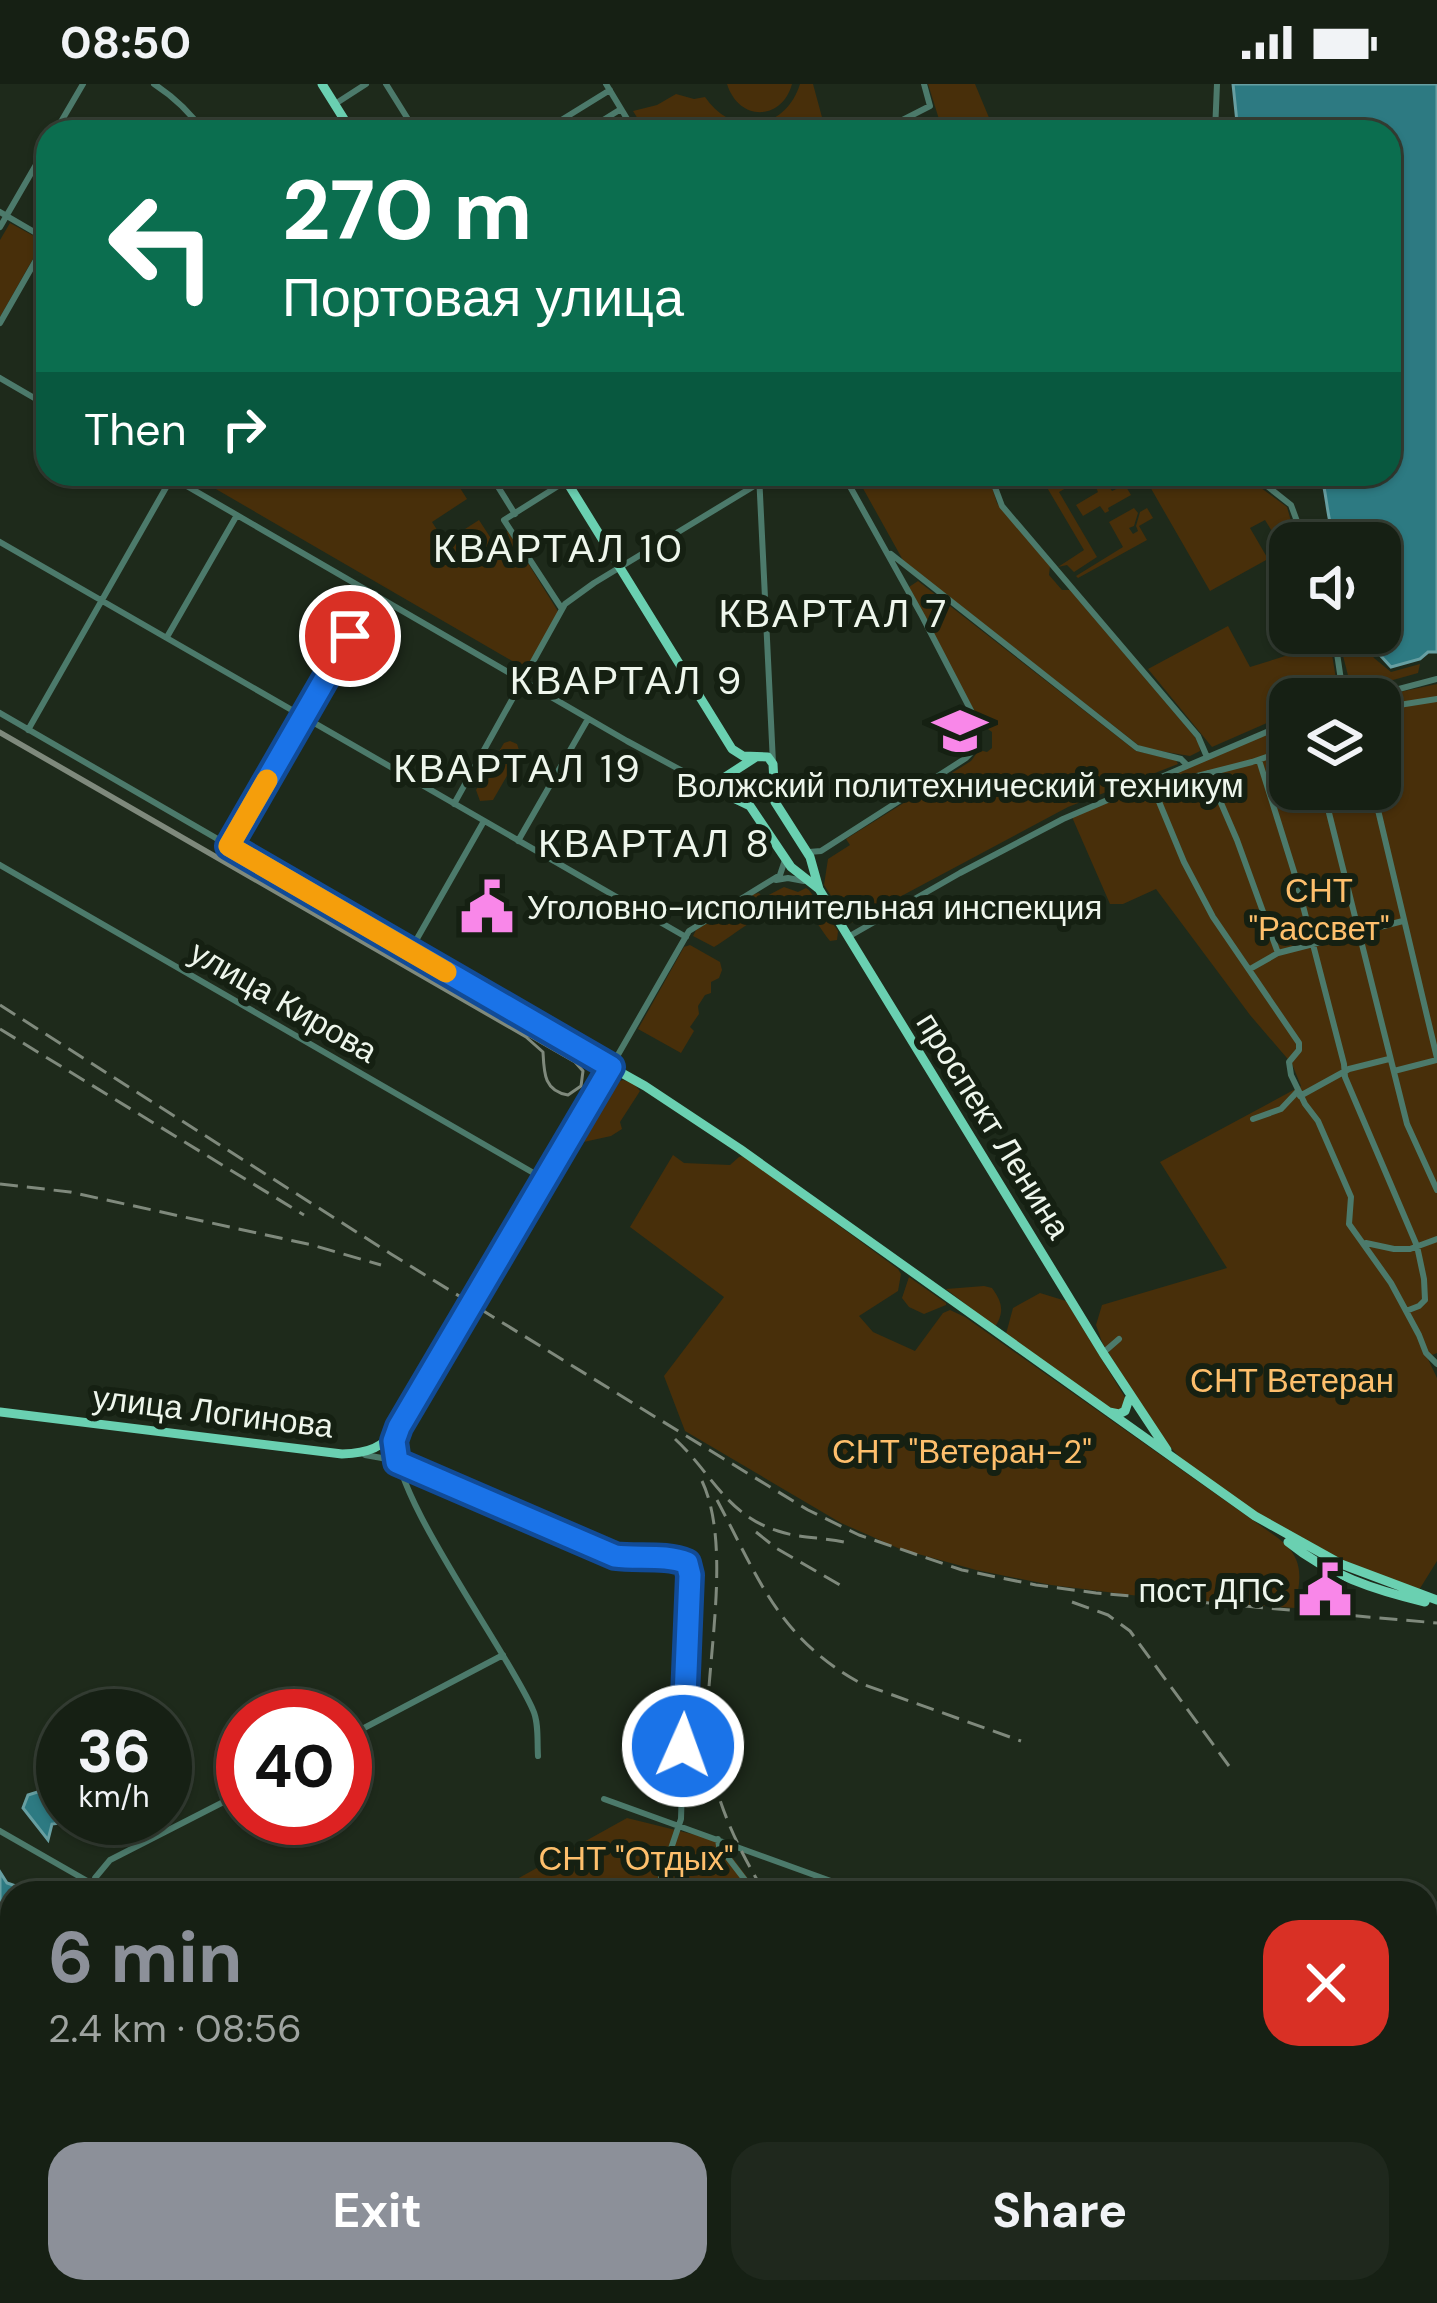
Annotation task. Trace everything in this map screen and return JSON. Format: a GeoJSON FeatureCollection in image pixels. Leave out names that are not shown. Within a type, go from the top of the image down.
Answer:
{"type":"FeatureCollection","features":[{"type":"Feature","properties":{"kind":"main road"},"geometry":{"type":"LineString","coordinates":[[322,84],[344,120]]}},
{"type":"Feature","properties":{"kind":"main road"},"geometry":{"type":"LineString","coordinates":[[570,486],[732,749],[773,764],[774,790],[750,806],[725,794],[732,749]]}},
{"type":"Feature","properties":{"kind":"main road"},"geometry":{"type":"LineString","coordinates":[[725,776],[760,756]]}},
{"type":"Feature","properties":{"kind":"main road","name":"проспект Ленина"},"geometry":{"type":"LineString","coordinates":[[774,790],[775,802],[810,857],[818,889]]}},
{"type":"Feature","properties":{"kind":"main road","name":"проспект Ленина"},"geometry":{"type":"LineString","coordinates":[[750,806],[785,859],[818,889],[1127,1394],[1179,1463]]}},
{"type":"Feature","properties":{"kind":"main road"},"geometry":{"type":"LineString","coordinates":[[382,1446],[399,1427],[611,1067],[736,1147],[1260,1520],[1343,1571],[1437,1602]]}},
{"type":"Feature","properties":{"kind":"main road"},"geometry":{"type":"LineString","coordinates":[[1107,1412],[1123,1413],[1128,1408],[1127,1394]]}},
{"type":"Feature","properties":{"kind":"main road","name":"проспект Ленина"},"geometry":{"type":"LineString","coordinates":[[1127,1394],[1137,1429]]}},
{"type":"Feature","properties":{"kind":"main road","name":"улица Логинова"},"geometry":{"type":"LineString","coordinates":[[0,1412],[357,1453],[382,1446]]}},
{"type":"Feature","properties":{"kind":"main road"},"geometry":{"type":"LineString","coordinates":[[1137,1429],[1144,1428],[1142,1414]]}},
{"type":"Feature","properties":{"kind":"street"},"geometry":{"type":"LineString","coordinates":[[62,120],[83,84]]}},
{"type":"Feature","properties":{"kind":"street"},"geometry":{"type":"LineString","coordinates":[[154,84],[196,120]]}},
{"type":"Feature","properties":{"kind":"street"},"geometry":{"type":"LineString","coordinates":[[334,104],[366,84]]}},
{"type":"Feature","properties":{"kind":"street"},"geometry":{"type":"LineString","coordinates":[[386,84],[408,120]]}},
{"type":"Feature","properties":{"kind":"street"},"geometry":{"type":"LineString","coordinates":[[903,120],[930,106],[924,84]]}},
{"type":"Feature","properties":{"kind":"street"},"geometry":{"type":"LineString","coordinates":[[1216,120],[1217,84]]}},
{"type":"Feature","properties":{"kind":"street"},"geometry":{"type":"LineString","coordinates":[[560,120],[608,87],[628,120]]}},
{"type":"Feature","properties":{"kind":"street"},"geometry":{"type":"LineString","coordinates":[[603,120],[621,109]]}},
{"type":"Feature","properties":{"kind":"street"},"geometry":{"type":"LineString","coordinates":[[0,227],[3,214],[36,163]]}},
{"type":"Feature","properties":{"kind":"street"},"geometry":{"type":"LineString","coordinates":[[3,214],[36,233]]}},
{"type":"Feature","properties":{"kind":"street"},"geometry":{"type":"LineString","coordinates":[[0,323],[36,261]]}},
{"type":"Feature","properties":{"kind":"street"},"geometry":{"type":"LineString","coordinates":[[0,378],[36,399]]}},
{"type":"Feature","properties":{"kind":"street"},"geometry":{"type":"LineString","coordinates":[[28,730],[164,486]]}},
{"type":"Feature","properties":{"kind":"street"},"geometry":{"type":"LineString","coordinates":[[188,486],[725,794]]}},
{"type":"Feature","properties":{"kind":"street"},"geometry":{"type":"LineString","coordinates":[[497,486],[514,514]]}},
{"type":"Feature","properties":{"kind":"street"},"geometry":{"type":"LineString","coordinates":[[552,486],[505,520],[562,609]]}},
{"type":"Feature","properties":{"kind":"street"},"geometry":{"type":"LineString","coordinates":[[454,804],[562,609],[585,588],[748,486]]}},
{"type":"Feature","properties":{"kind":"street"},"geometry":{"type":"LineString","coordinates":[[759,486],[773,764]]}},
{"type":"Feature","properties":{"kind":"street"},"geometry":{"type":"LineString","coordinates":[[803,848],[821,850],[966,758],[977,740],[978,722],[850,486]]}},
{"type":"Feature","properties":{"kind":"street"},"geometry":{"type":"LineString","coordinates":[[994,486],[1002,506],[1198,736],[1208,757]]}},
{"type":"Feature","properties":{"kind":"street"},"geometry":{"type":"LineString","coordinates":[[1267,486],[1292,505],[1298,522]]}},
{"type":"Feature","properties":{"kind":"street"},"geometry":{"type":"LineString","coordinates":[[166,638],[237,515]]}},
{"type":"Feature","properties":{"kind":"street"},"geometry":{"type":"LineString","coordinates":[[0,542],[686,937]]}},
{"type":"Feature","properties":{"kind":"street"},"geometry":{"type":"LineString","coordinates":[[887,550],[1137,748],[1187,765]]}},
{"type":"Feature","properties":{"kind":"street"},"geometry":{"type":"LineString","coordinates":[[906,587],[911,577],[920,578]]}},
{"type":"Feature","properties":{"kind":"street"},"geometry":{"type":"LineString","coordinates":[[229,846],[375,594]]}},
{"type":"Feature","properties":{"kind":"street"},"geometry":{"type":"LineString","coordinates":[[1401,688],[1437,679]]}},
{"type":"Feature","properties":{"kind":"street"},"geometry":{"type":"LineString","coordinates":[[1401,705],[1437,699]]}},
{"type":"Feature","properties":{"kind":"street"},"geometry":{"type":"LineString","coordinates":[[0,713],[611,1067],[694,927],[780,875],[785,859]]}},
{"type":"Feature","properties":{"kind":"street"},"geometry":{"type":"LineString","coordinates":[[518,841],[588,718]]}},
{"type":"Feature","properties":{"kind":"street"},"geometry":{"type":"LineString","coordinates":[[848,937],[1011,846],[1269,731]]}},
{"type":"Feature","properties":{"kind":"street"},"geometry":{"type":"LineString","coordinates":[[760,756],[774,746]]}},
{"type":"Feature","properties":{"kind":"street"},"geometry":{"type":"LineString","coordinates":[[1152,783],[1269,756]]}},
{"type":"Feature","properties":{"kind":"street"},"geometry":{"type":"LineString","coordinates":[[1259,760],[1295,874],[1344,1072],[1417,1248],[1424,1302]]}},
{"type":"Feature","properties":{"kind":"street"},"geometry":{"type":"LineString","coordinates":[[1208,773],[1278,953]]}},
{"type":"Feature","properties":{"kind":"street"},"geometry":{"type":"LineString","coordinates":[[706,784],[725,776]]}},
{"type":"Feature","properties":{"kind":"street"},"geometry":{"type":"LineString","coordinates":[[1152,783],[1213,916],[1299,1043],[1288,1065],[1299,1094],[1318,1120],[1352,1202],[1348,1222],[1406,1311],[1426,1353],[1436,1362]]}},
{"type":"Feature","properties":{"kind":"street"},"geometry":{"type":"LineString","coordinates":[[1328,810],[1392,1072],[1407,1124],[1437,1190]]}},
{"type":"Feature","properties":{"kind":"street"},"geometry":{"type":"LineString","coordinates":[[1378,810],[1437,1059],[1392,1072]]}},
{"type":"Feature","properties":{"kind":"street"},"geometry":{"type":"LineString","coordinates":[[410,951],[484,821]]}},
{"type":"Feature","properties":{"kind":"street"},"geometry":{"type":"LineString","coordinates":[[818,889],[819,858],[838,839]]}},
{"type":"Feature","properties":{"kind":"street","name":"улица Кирова"},"geometry":{"type":"LineString","coordinates":[[0,865],[544,1179]]}},
{"type":"Feature","properties":{"kind":"street"},"geometry":{"type":"LineString","coordinates":[[761,886],[788,878],[818,889]]}},
{"type":"Feature","properties":{"kind":"street"},"geometry":{"type":"LineString","coordinates":[[1250,969],[1278,953],[1403,921]]}},
{"type":"Feature","properties":{"kind":"street"},"geometry":{"type":"LineString","coordinates":[[1253,1119],[1344,1072],[1389,1059]]}},
{"type":"Feature","properties":{"kind":"street"},"geometry":{"type":"LineString","coordinates":[[1364,1244],[1417,1248],[1437,1240]]}},
{"type":"Feature","properties":{"kind":"street"},"geometry":{"type":"LineString","coordinates":[[1406,1311],[1437,1301]]}},
{"type":"Feature","properties":{"kind":"street"},"geometry":{"type":"LineString","coordinates":[[1103,1353],[1119,1339]]}},
{"type":"Feature","properties":{"kind":"street"},"geometry":{"type":"LineString","coordinates":[[399,1427],[394,1441],[397,1462],[421,1518],[536,1714],[538,1756]]}},
{"type":"Feature","properties":{"kind":"street"},"geometry":{"type":"LineString","coordinates":[[382,1446],[397,1462]]}},
{"type":"Feature","properties":{"kind":"street"},"geometry":{"type":"LineString","coordinates":[[357,1453],[397,1462],[615,1556],[673,1558],[689,1566],[680,1825],[660,1881]]}},
{"type":"Feature","properties":{"kind":"street"},"geometry":{"type":"LineString","coordinates":[[372,1724],[503,1655]]}},
{"type":"Feature","properties":{"kind":"street"},"geometry":{"type":"LineString","coordinates":[[604,1799],[832,1881]]}},
{"type":"Feature","properties":{"kind":"street"},"geometry":{"type":"LineString","coordinates":[[96,1881],[110,1861],[216,1806]]}},
{"type":"Feature","properties":{"kind":"street"},"geometry":{"type":"LineString","coordinates":[[0,1831],[84,1881]]}},
{"type":"Feature","properties":{"kind":"street"},"geometry":{"type":"LineString","coordinates":[[718,1839],[746,1881]]}},
{"type":"Feature","properties":{"kind":"green space"},"geometry":{"type":"Polygon","coordinates":[[[727,84],[792,84],[779,105],[760,112],[741,105],[727,84]]]}},
{"type":"Feature","properties":{"kind":"green space"},"geometry":{"type":"Polygon","coordinates":[[[800,84],[813,84],[823,120],[770,120],[793,100],[800,84]]]}},
{"type":"Feature","properties":{"kind":"green space"},"geometry":{"type":"Polygon","coordinates":[[[928,84],[975,84],[990,120],[939,120],[928,84]]]}},
{"type":"Feature","properties":{"kind":"green space"},"geometry":{"type":"Polygon","coordinates":[[[676,94],[705,97],[732,120],[639,120],[633,111],[676,94]]]}},
{"type":"Feature","properties":{"kind":"green space"},"geometry":{"type":"Polygon","coordinates":[[[10,223],[36,237],[36,253],[0,317],[0,240],[10,223]]]}},
{"type":"Feature","properties":{"kind":"green space"},"geometry":{"type":"Polygon","coordinates":[[[211,486],[459,486],[467,499],[432,522],[445,542],[479,520],[492,540],[508,531],[559,613],[526,669],[211,486]]]}},
{"type":"Feature","properties":{"kind":"green space"},"geometry":{"type":"Polygon","coordinates":[[[862,486],[992,486],[997,503],[1050,566],[1049,575],[1062,590],[1070,590],[1195,737],[1200,751],[1190,756],[1142,748],[904,562],[862,486]]]}},
{"type":"Feature","properties":{"kind":"green space"},"geometry":{"type":"Polygon","coordinates":[[[1046,486],[1070,486],[1059,492],[1097,557],[1074,572],[1067,565],[1058,567],[1084,550],[1046,486]]]}},
{"type":"Feature","properties":{"kind":"green space"},"geometry":{"type":"Polygon","coordinates":[[[1095,486],[1108,486],[1112,491],[1126,486],[1131,495],[1105,513],[1100,506],[1083,516],[1076,505],[1098,492],[1095,486]]]}},
{"type":"Feature","properties":{"kind":"green space"},"geometry":{"type":"Polygon","coordinates":[[[1150,486],[1258,486],[1287,507],[1291,522],[1269,522],[1269,526],[1265,520],[1250,528],[1268,559],[1210,591],[1150,486]]]}},
{"type":"Feature","properties":{"kind":"green space"},"geometry":{"type":"Polygon","coordinates":[[[1134,508],[1138,513],[1129,528],[1133,534],[1138,531],[1140,512],[1147,508],[1153,518],[1139,526],[1147,540],[1078,578],[1123,547],[1109,522],[1134,508]]]}},
{"type":"Feature","properties":{"kind":"green space"},"geometry":{"type":"Polygon","coordinates":[[[918,581],[1136,751],[1178,764],[1068,807],[849,924],[824,885],[828,859],[850,845],[846,839],[971,761],[979,750],[992,748],[992,732],[981,724],[909,587],[918,581]]]}},
{"type":"Feature","properties":{"kind":"green space"},"geometry":{"type":"Polygon","coordinates":[[[1228,626],[1250,667],[1292,654],[1332,654],[1336,678],[1269,678],[1269,722],[1212,747],[1148,669],[1228,626]]]}},
{"type":"Feature","properties":{"kind":"green space"},"geometry":{"type":"Polygon","coordinates":[[[1342,654],[1372,654],[1391,672],[1420,664],[1418,673],[1400,678],[1349,678],[1342,654]]]}},
{"type":"Feature","properties":{"kind":"green space"},"geometry":{"type":"Polygon","coordinates":[[[1437,684],[1437,1353],[1427,1357],[1437,1378],[1437,1561],[1419,1590],[1352,1565],[1257,1513],[1181,1459],[1157,1432],[1102,1342],[1096,1325],[1102,1305],[1227,1268],[1160,1162],[1301,1086],[1292,1064],[1156,889],[1123,904],[1110,904],[1072,817],[1269,732],[1269,810],[1401,810],[1401,692],[1437,684]]]}},
{"type":"Feature","properties":{"kind":"green space"},"geometry":{"type":"Polygon","coordinates":[[[510,741],[520,753],[493,800],[480,801],[476,790],[504,743],[510,741]]]}},
{"type":"Feature","properties":{"kind":"green space"},"geometry":{"type":"Polygon","coordinates":[[[784,887],[809,890],[838,931],[837,940],[830,941],[811,916],[794,907],[770,912],[714,947],[693,936],[754,894],[763,898],[784,887]]]}},
{"type":"Feature","properties":{"kind":"green space"},"geometry":{"type":"Polygon","coordinates":[[[690,945],[720,962],[722,970],[711,982],[711,993],[698,1006],[699,1014],[690,1027],[694,1031],[681,1053],[638,1029],[684,947],[690,945]]]}},
{"type":"Feature","properties":{"kind":"green space"},"geometry":{"type":"Polygon","coordinates":[[[623,1080],[640,1091],[620,1122],[622,1129],[579,1143],[574,1137],[607,1085],[623,1080]]]}},
{"type":"Feature","properties":{"kind":"green space","name":"СНТ \"Ветеран-2\""},"geometry":{"type":"Polygon","coordinates":[[[673,1155],[684,1163],[730,1165],[744,1156],[898,1269],[898,1291],[859,1316],[873,1332],[915,1351],[943,1313],[950,1310],[965,1317],[1278,1538],[1293,1553],[1299,1569],[1295,1608],[1051,1585],[900,1549],[841,1523],[685,1431],[664,1376],[724,1297],[630,1227],[673,1155]]]}},
{"type":"Feature","properties":{"kind":"green space"},"geometry":{"type":"Polygon","coordinates":[[[909,1277],[946,1305],[924,1314],[909,1307],[902,1298],[909,1277]]]}},
{"type":"Feature","properties":{"kind":"green space"},"geometry":{"type":"Polygon","coordinates":[[[992,1288],[1000,1302],[995,1327],[946,1289],[992,1288]]]}},
{"type":"Feature","properties":{"kind":"green space"},"geometry":{"type":"Polygon","coordinates":[[[1040,1293],[1066,1301],[1126,1399],[1122,1410],[1111,1410],[1006,1334],[1013,1308],[1040,1293]]]}},
{"type":"Feature","properties":{"kind":"green space","name":"СНТ \"Отдых\""},"geometry":{"type":"Polygon","coordinates":[[[627,1818],[720,1841],[750,1881],[514,1881],[627,1818]]]}},
{"type":"Feature","properties":{"kind":"water"},"geometry":{"type":"Polygon","coordinates":[[[1233,84],[1437,84],[1437,652],[1391,667],[1379,654],[1401,654],[1401,522],[1330,522],[1323,486],[1401,486],[1401,120],[1237,120],[1233,84]]]}},
{"type":"Feature","properties":{"kind":"water"},"geometry":{"type":"Polygon","coordinates":[[[36,1792],[36,1825],[23,1808],[28,1795],[36,1792]]]}},
{"type":"Feature","properties":{"kind":"tram line"},"geometry":{"type":"LineString","coordinates":[[0,731],[575,1062],[583,1071],[581,1086],[568,1095],[554,1090],[545,1074],[543,1052],[526,1037],[0,734]]}},
{"type":"Feature","properties":{"kind":"railway"},"geometry":{"type":"LineString","coordinates":[[0,1005],[391,1254],[808,1510],[859,1535],[962,1570],[1036,1585],[1437,1623]]}},
{"type":"Feature","properties":{"kind":"railway"},"geometry":{"type":"LineString","coordinates":[[0,1029],[304,1215]]}},
{"type":"Feature","properties":{"kind":"railway"},"geometry":{"type":"LineString","coordinates":[[0,1184],[70,1192],[312,1245],[381,1265]]}},
{"type":"Feature","properties":{"kind":"railway"},"geometry":{"type":"LineString","coordinates":[[675,1439],[732,1504],[760,1524],[787,1534],[852,1544]]}},
{"type":"Feature","properties":{"kind":"railway"},"geometry":{"type":"LineString","coordinates":[[702,1481],[711,1507],[717,1569],[709,1751],[725,1814],[758,1881]]}},
{"type":"Feature","properties":{"kind":"railway"},"geometry":{"type":"LineString","coordinates":[[717,1500],[774,1604],[833,1666],[862,1684],[1021,1741]]}},
{"type":"Feature","properties":{"kind":"railway"},"geometry":{"type":"LineString","coordinates":[[756,1532],[847,1589]]}},
{"type":"Feature","properties":{"kind":"railway"},"geometry":{"type":"LineString","coordinates":[[1072,1602],[1108,1615],[1130,1631],[1229,1766]]}},
{"type":"Feature","properties":{"kind":"slow traffic"},"geometry":{"type":"LineString","coordinates":[[267,780],[229,846],[446,972]]}},
{"type":"Feature","properties":{"kind":"place","name":"Волжский политехнический техникум"},"geometry":{"type":"Point","coordinates":[960,731]}},
{"type":"Feature","properties":{"kind":"place","name":"Уголовно-исполнительная инспекция"},"geometry":{"type":"Point","coordinates":[487,907]}},
{"type":"Feature","properties":{"kind":"place","name":"пост ДПС"},"geometry":{"type":"Point","coordinates":[1325,1590]}},
{"type":"Feature","properties":{"kind":"district","name":"КВАРТАЛ 10"},"geometry":{"type":"Point","coordinates":[559,548]}},
{"type":"Feature","properties":{"kind":"district","name":"КВАРТАЛ 7"},"geometry":{"type":"Point","coordinates":[834,613]}},
{"type":"Feature","properties":{"kind":"district","name":"КВАРТАЛ 9"},"geometry":{"type":"Point","coordinates":[627,680]}},
{"type":"Feature","properties":{"kind":"district","name":"КВАРТАЛ 19"},"geometry":{"type":"Point","coordinates":[518,768]}},
{"type":"Feature","properties":{"kind":"district","name":"КВАРТАЛ 8"},"geometry":{"type":"Point","coordinates":[655,843]}},
{"type":"Feature","properties":{"kind":"route"},"geometry":{"type":"LineString","coordinates":[[350,636],[229,846],[611,1067],[399,1427],[394,1441],[397,1462],[615,1556],[673,1558],[687,1563],[683,1746]]}},
{"type":"Feature","properties":{"kind":"park label","name":"СНТ \"Рассвет\""},"geometry":{"type":"Point","coordinates":[1319,909]}},
{"type":"Feature","properties":{"kind":"park label","name":"СНТ Ветеран"},"geometry":{"type":"Point","coordinates":[1292,1380]}}]}
